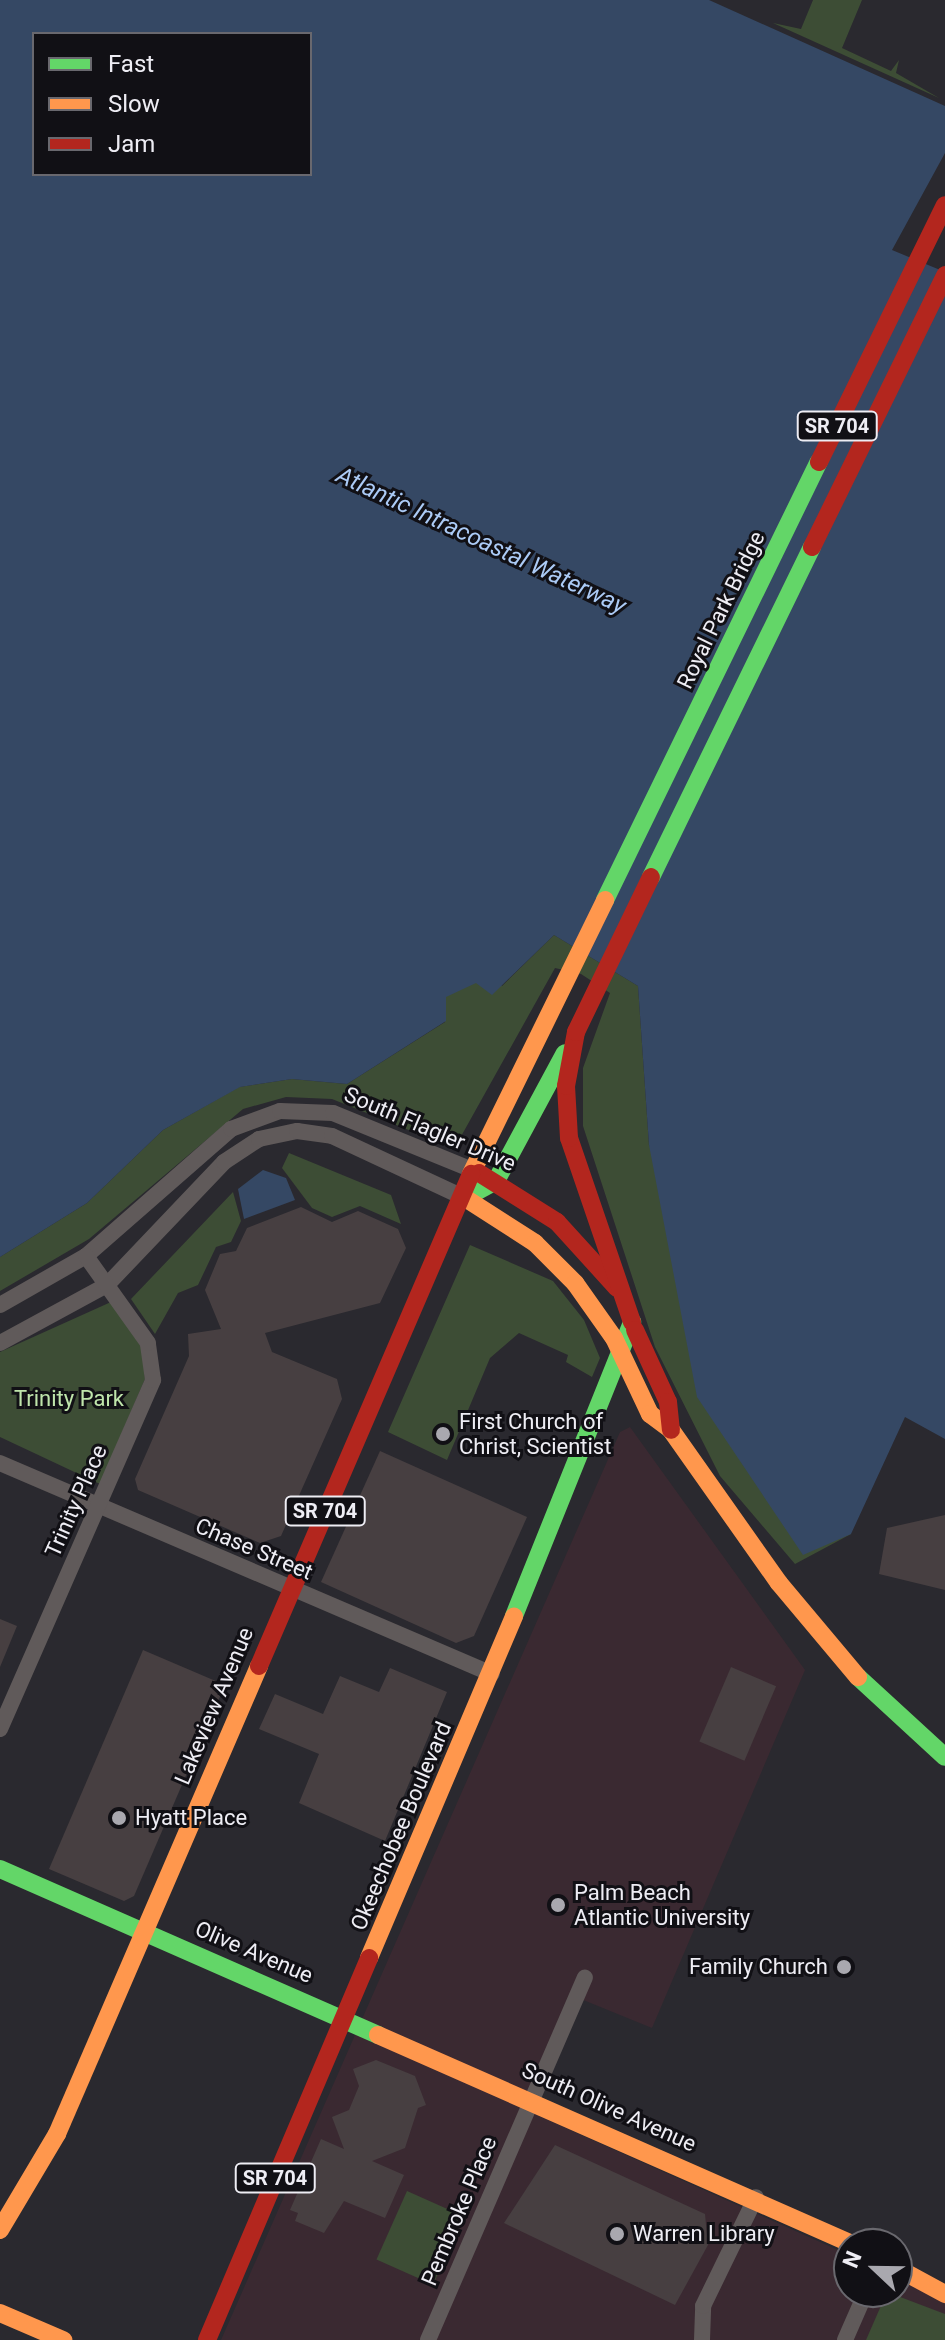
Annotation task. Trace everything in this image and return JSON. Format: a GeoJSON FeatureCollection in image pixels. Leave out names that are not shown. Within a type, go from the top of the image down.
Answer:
{"type":"FeatureCollection","features":[{"type":"Feature","properties":{"kind":"main road","name":"Royal Park Bridge"},"geometry":{"type":"LineString","coordinates":[[562,989],[945,205]]}},
{"type":"Feature","properties":{"kind":"main road","name":"SR 704"},"geometry":{"type":"LineString","coordinates":[[617,1288],[569,1138],[566,1086],[576,1032],[945,275]]}},
{"type":"Feature","properties":{"kind":"main road","name":"Lakeview Avenue"},"geometry":{"type":"LineString","coordinates":[[0,2230],[57,2134],[290,1589],[465,1198],[473,1170],[562,989]]}},
{"type":"Feature","properties":{"kind":"main road"},"geometry":{"type":"LineString","coordinates":[[465,1198],[496,1181],[576,1032]]}},
{"type":"Feature","properties":{"kind":"main road","name":"South Flagler Drive"},"geometry":{"type":"LineString","coordinates":[[473,1170],[496,1181],[572,1235],[617,1288],[668,1402],[671,1430]]}},
{"type":"Feature","properties":{"kind":"main road","name":"South Flagler Drive"},"geometry":{"type":"LineString","coordinates":[[465,1198],[564,1270],[624,1359],[650,1414],[671,1430],[831,1648],[945,1757]]}},
{"type":"Feature","properties":{"kind":"main road","name":"Okeechobee Boulevard"},"geometry":{"type":"LineString","coordinates":[[207,2340],[492,1674],[635,1330]]}},
{"type":"Feature","properties":{"kind":"main road"},"geometry":{"type":"LineString","coordinates":[[0,1869],[144,1931]]}},
{"type":"Feature","properties":{"kind":"main road","name":"Olive Avenue"},"geometry":{"type":"LineString","coordinates":[[144,1931],[345,2017]]}},
{"type":"Feature","properties":{"kind":"main road","name":"South Olive Avenue"},"geometry":{"type":"LineString","coordinates":[[345,2017],[756,2197],[833,2235]]}},
{"type":"Feature","properties":{"kind":"main road"},"geometry":{"type":"LineString","coordinates":[[913,2277],[945,2294]]}},
{"type":"Feature","properties":{"kind":"main road"},"geometry":{"type":"LineString","coordinates":[[0,2313],[63,2340]]}},
{"type":"Feature","properties":{"kind":"street","name":"South Flagler Drive"},"geometry":{"type":"LineString","coordinates":[[0,1305],[86,1256],[213,1142],[280,1111],[333,1113],[473,1170]]}},
{"type":"Feature","properties":{"kind":"street","name":"South Flagler Drive"},"geometry":{"type":"LineString","coordinates":[[0,1343],[107,1285],[237,1150],[276,1134],[332,1136],[465,1198]]}},
{"type":"Feature","properties":{"kind":"street","name":"Trinity Place"},"geometry":{"type":"LineString","coordinates":[[0,1729],[98,1508],[155,1368],[148,1343],[86,1256]]}},
{"type":"Feature","properties":{"kind":"street","name":"Chase Street"},"geometry":{"type":"LineString","coordinates":[[0,1463],[98,1508],[492,1674]]}},
{"type":"Feature","properties":{"kind":"street","name":"Pembroke Place"},"geometry":{"type":"LineString","coordinates":[[428,2340],[585,1977]]}},
{"type":"Feature","properties":{"kind":"street"},"geometry":{"type":"LineString","coordinates":[[702,2340],[703,2306],[756,2197]]}},
{"type":"Feature","properties":{"kind":"street"},"geometry":{"type":"LineString","coordinates":[[845,2340],[859,2308]]}},
{"type":"Feature","properties":{"kind":"shaded area","name":"Palm Beach Atlantic University"},"geometry":{"type":"Polygon","coordinates":[[[630,1427],[805,1670],[652,2028],[571,1995],[532,2087],[539,2116],[833,2248],[833,2308],[913,2308],[913,2286],[945,2302],[945,2340],[221,2340],[620,1432],[630,1427]]]}},
{"type":"Feature","properties":{"kind":"green space"},"geometry":{"type":"Polygon","coordinates":[[[813,0],[862,0],[842,48],[891,71],[899,60],[896,73],[939,98],[773,23],[801,29],[813,0]]]}},
{"type":"Feature","properties":{"kind":"green space"},"geometry":{"type":"Polygon","coordinates":[[[554,935],[638,986],[649,1145],[851,1534],[795,1564],[720,1476],[655,1347],[583,1126],[583,1068],[610,993],[581,974],[555,968],[459,1140],[441,1143],[332,1099],[286,1097],[243,1109],[89,1239],[0,1291],[0,1257],[87,1203],[163,1130],[239,1087],[292,1079],[347,1084],[445,1022],[432,993],[480,966],[502,986],[554,935]]]}},
{"type":"Feature","properties":{"kind":"green space"},"geometry":{"type":"Polygon","coordinates":[[[289,1153],[391,1195],[401,1224],[360,1206],[332,1217],[312,1208],[282,1168],[289,1153]]]}},
{"type":"Feature","properties":{"kind":"green space"},"geometry":{"type":"Polygon","coordinates":[[[233,1192],[241,1221],[231,1242],[216,1247],[198,1285],[178,1293],[155,1334],[131,1299],[233,1192]]]}},
{"type":"Feature","properties":{"kind":"green space"},"geometry":{"type":"Polygon","coordinates":[[[470,1245],[553,1281],[584,1320],[600,1358],[592,1377],[566,1362],[568,1355],[519,1333],[490,1358],[447,1460],[388,1432],[470,1245]]]}},
{"type":"Feature","properties":{"kind":"green space","name":"Trinity Park"},"geometry":{"type":"Polygon","coordinates":[[[111,1302],[142,1348],[145,1379],[100,1484],[0,1437],[0,1352],[111,1302]]]}},
{"type":"Feature","properties":{"kind":"green space"},"geometry":{"type":"Polygon","coordinates":[[[407,2191],[464,2216],[433,2285],[376,2260],[407,2191]]]}},
{"type":"Feature","properties":{"kind":"green space"},"geometry":{"type":"Polygon","coordinates":[[[913,2302],[945,2314],[945,2340],[866,2340],[880,2308],[913,2308],[913,2302]]]}},
{"type":"Feature","properties":{"kind":"water","name":"Atlantic Intracoastal Waterway"},"geometry":{"type":"Polygon","coordinates":[[[0,0],[709,0],[945,106],[945,153],[892,250],[945,272],[945,1439],[905,1417],[851,1534],[803,1555],[697,1397],[649,1145],[638,986],[554,935],[492,995],[476,983],[446,997],[446,1021],[347,1084],[292,1079],[240,1087],[163,1130],[87,1203],[0,1257],[0,0]]]}},
{"type":"Feature","properties":{"kind":"water"},"geometry":{"type":"Polygon","coordinates":[[[263,1170],[286,1178],[295,1200],[244,1219],[238,1189],[263,1170]]]}},
{"type":"Feature","properties":{"kind":"building"},"geometry":{"type":"Polygon","coordinates":[[[301,1207],[332,1222],[358,1211],[398,1229],[406,1248],[380,1303],[265,1333],[272,1352],[337,1379],[342,1399],[281,1536],[260,1543],[138,1490],[135,1479],[189,1356],[188,1334],[221,1329],[205,1290],[220,1254],[236,1251],[247,1228],[301,1207]]]}},
{"type":"Feature","properties":{"kind":"building"},"geometry":{"type":"Polygon","coordinates":[[[380,1451],[527,1517],[474,1636],[456,1643],[321,1582],[380,1451]]]}},
{"type":"Feature","properties":{"kind":"building"},"geometry":{"type":"Polygon","coordinates":[[[945,1515],[945,1590],[879,1574],[887,1528],[945,1515]]]}},
{"type":"Feature","properties":{"kind":"building"},"geometry":{"type":"Polygon","coordinates":[[[0,1619],[17,1626],[0,1667],[0,1619]]]}},
{"type":"Feature","properties":{"kind":"building","name":"Hyatt Place"},"geometry":{"type":"Polygon","coordinates":[[[143,1650],[225,1685],[134,1896],[124,1901],[49,1869],[143,1650]]]}},
{"type":"Feature","properties":{"kind":"building"},"geometry":{"type":"Polygon","coordinates":[[[731,1667],[776,1686],[744,1761],[699,1742],[731,1667]]]}},
{"type":"Feature","properties":{"kind":"building"},"geometry":{"type":"Polygon","coordinates":[[[390,1668],[447,1692],[385,1841],[299,1803],[319,1754],[259,1729],[275,1694],[323,1714],[340,1676],[379,1692],[390,1668]]]}},
{"type":"Feature","properties":{"kind":"building"},"geometry":{"type":"Polygon","coordinates":[[[376,2060],[415,2076],[426,2105],[418,2108],[405,2148],[372,2161],[404,2175],[385,2218],[344,2201],[324,2233],[295,2221],[298,2213],[290,2210],[321,2139],[344,2149],[332,2117],[349,2110],[359,2086],[353,2069],[376,2060]]]}},
{"type":"Feature","properties":{"kind":"building","name":"Warren Library"},"geometry":{"type":"Polygon","coordinates":[[[555,2145],[705,2214],[708,2245],[675,2305],[504,2223],[555,2145]]]}},
{"type":"Feature","properties":{"kind":"traffic: fast"},"geometry":{"type":"LineString","coordinates":[[605,900],[819,462]]}},
{"type":"Feature","properties":{"kind":"traffic: fast"},"geometry":{"type":"LineString","coordinates":[[651,877],[812,547]]}},
{"type":"Feature","properties":{"kind":"traffic: fast"},"geometry":{"type":"LineString","coordinates":[[465,1198],[496,1181],[565,1053]]}},
{"type":"Feature","properties":{"kind":"traffic: fast"},"geometry":{"type":"LineString","coordinates":[[514,1616],[632,1322]]}},
{"type":"Feature","properties":{"kind":"traffic: fast"},"geometry":{"type":"LineString","coordinates":[[858,1677],[945,1757]]}},
{"type":"Feature","properties":{"kind":"traffic: fast"},"geometry":{"type":"LineString","coordinates":[[0,1869],[378,2035]]}},
{"type":"Feature","properties":{"kind":"traffic: slow"},"geometry":{"type":"LineString","coordinates":[[471,1174],[605,900]]}},
{"type":"Feature","properties":{"kind":"traffic: slow"},"geometry":{"type":"LineString","coordinates":[[465,1198],[535,1243],[575,1283],[614,1338],[650,1414],[671,1430],[779,1583],[858,1677]]}},
{"type":"Feature","properties":{"kind":"traffic: slow"},"geometry":{"type":"LineString","coordinates":[[369,1958],[514,1616]]}},
{"type":"Feature","properties":{"kind":"traffic: slow"},"geometry":{"type":"LineString","coordinates":[[0,2230],[57,2134],[259,1666]]}},
{"type":"Feature","properties":{"kind":"traffic: slow"},"geometry":{"type":"LineString","coordinates":[[378,2035],[833,2236]]}},
{"type":"Feature","properties":{"kind":"traffic: slow"},"geometry":{"type":"LineString","coordinates":[[913,2277],[945,2294]]}},
{"type":"Feature","properties":{"kind":"traffic: slow"},"geometry":{"type":"LineString","coordinates":[[0,2313],[63,2340]]}},
{"type":"Feature","properties":{"kind":"traffic: jam"},"geometry":{"type":"LineString","coordinates":[[819,462],[945,205]]}},
{"type":"Feature","properties":{"kind":"traffic: jam"},"geometry":{"type":"LineString","coordinates":[[812,547],[945,275]]}},
{"type":"Feature","properties":{"kind":"traffic: jam"},"geometry":{"type":"LineString","coordinates":[[632,1322],[569,1138],[566,1086],[576,1032],[651,877]]}},
{"type":"Feature","properties":{"kind":"traffic: jam"},"geometry":{"type":"LineString","coordinates":[[479,1173],[557,1222],[617,1288]]}},
{"type":"Feature","properties":{"kind":"traffic: jam"},"geometry":{"type":"LineString","coordinates":[[259,1666],[471,1174]]}},
{"type":"Feature","properties":{"kind":"traffic: jam"},"geometry":{"type":"LineString","coordinates":[[635,1330],[668,1402],[671,1430]]}},
{"type":"Feature","properties":{"kind":"traffic: jam"},"geometry":{"type":"LineString","coordinates":[[207,2340],[369,1958]]}},
{"type":"Feature","properties":{"kind":"place","name":"First Church of Christ, Scientist"},"geometry":{"type":"Point","coordinates":[443,1434]}},
{"type":"Feature","properties":{"kind":"place","name":"Hyatt Place"},"geometry":{"type":"Point","coordinates":[119,1818]}},
{"type":"Feature","properties":{"kind":"place","name":"Palm Beach Atlantic University"},"geometry":{"type":"Point","coordinates":[558,1905]}},
{"type":"Feature","properties":{"kind":"place","name":"Family Church"},"geometry":{"type":"Point","coordinates":[844,1967]}},
{"type":"Feature","properties":{"kind":"place","name":"Warren Library"},"geometry":{"type":"Point","coordinates":[617,2234]}}]}
